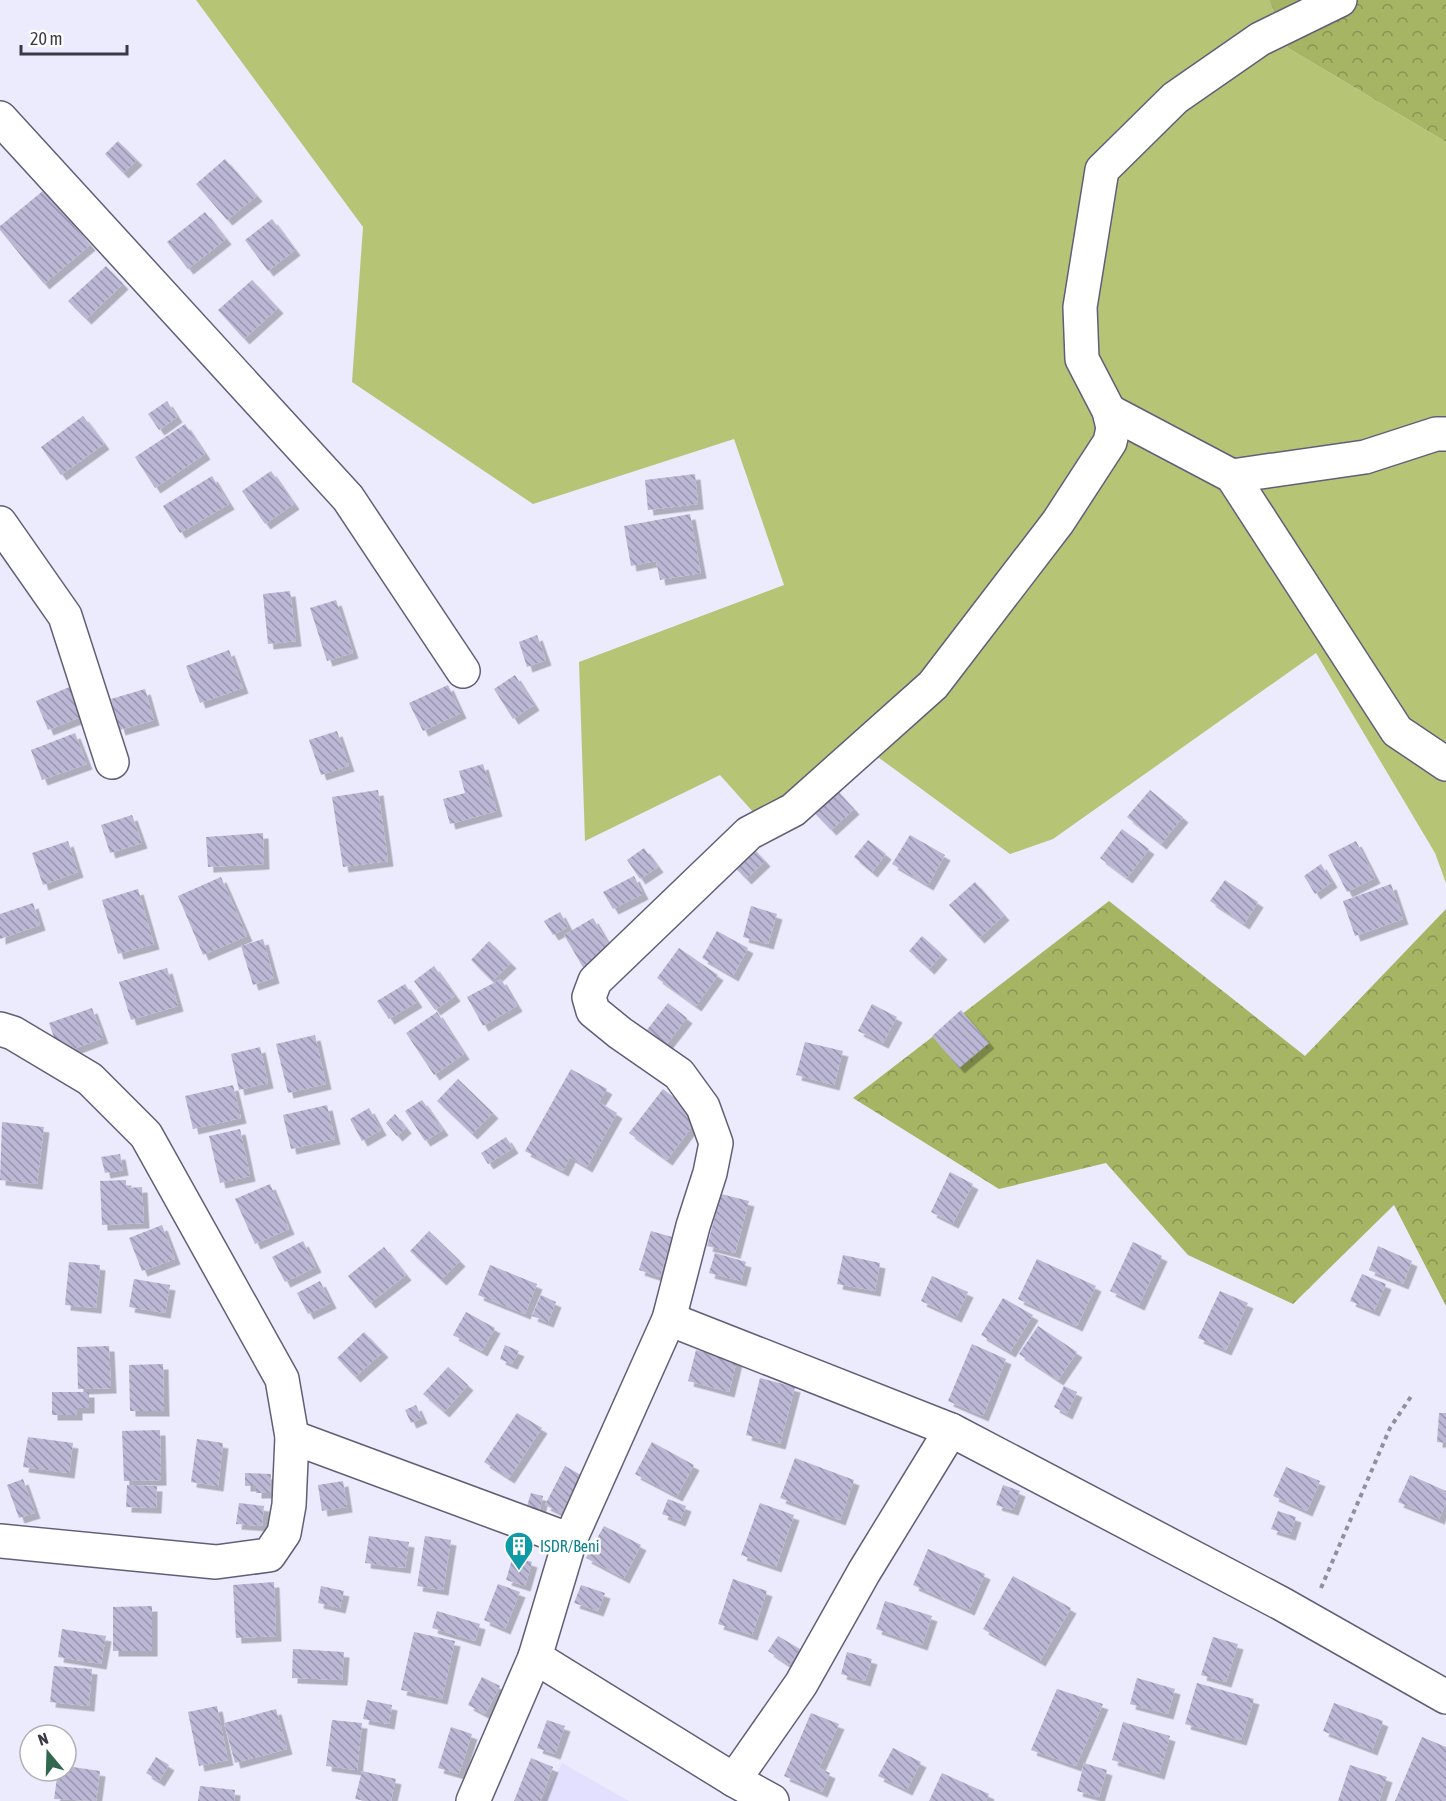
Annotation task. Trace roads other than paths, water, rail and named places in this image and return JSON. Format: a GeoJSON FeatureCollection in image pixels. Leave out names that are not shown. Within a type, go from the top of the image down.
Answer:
{"type":"FeatureCollection","features":[{"type":"Feature","properties":{"kind":"street"},"geometry":{"type":"LineString","coordinates":[[473,1801],[535,1657],[570,1540],[669,1319],[693,1226],[711,1173],[716,1143],[703,1107],[679,1074],[593,1011],[589,997],[595,981],[749,834],[793,810],[933,685],[1058,522],[1110,442],[1113,428],[1109,411],[1082,359],[1080,308],[1102,170],[1175,98],[1260,39],[1340,0]]}},
{"type":"Feature","properties":{"kind":"street"},"geometry":{"type":"LineString","coordinates":[[0,118],[348,498],[463,671]]}},
{"type":"Feature","properties":{"kind":"street"},"geometry":{"type":"LineString","coordinates":[[1109,411],[1232,476],[1396,731],[1446,764]]}},
{"type":"Feature","properties":{"kind":"street"},"geometry":{"type":"LineString","coordinates":[[1232,476],[1365,457],[1436,434],[1446,434]]}},
{"type":"Feature","properties":{"kind":"street"},"geometry":{"type":"LineString","coordinates":[[0,523],[65,616],[112,762]]}},
{"type":"Feature","properties":{"kind":"street"},"geometry":{"type":"LineString","coordinates":[[0,1541],[216,1562],[269,1555],[284,1533],[289,1505],[292,1437],[282,1379],[146,1135],[90,1079],[4,1023]]}},
{"type":"Feature","properties":{"kind":"street"},"geometry":{"type":"LineString","coordinates":[[669,1319],[951,1430],[1308,1619],[1446,1696]]}},
{"type":"Feature","properties":{"kind":"street"},"geometry":{"type":"LineString","coordinates":[[734,1780],[801,1684],[864,1572],[951,1430]]}},
{"type":"Feature","properties":{"kind":"street"},"geometry":{"type":"LineString","coordinates":[[292,1437],[570,1540]]}},
{"type":"Feature","properties":{"kind":"street"},"geometry":{"type":"LineString","coordinates":[[535,1657],[772,1801]]}},
{"type":"Feature","properties":{"kind":"place","name":"ISDR/Beni"},"geometry":{"type":"Point","coordinates":[519,1572]}}]}
